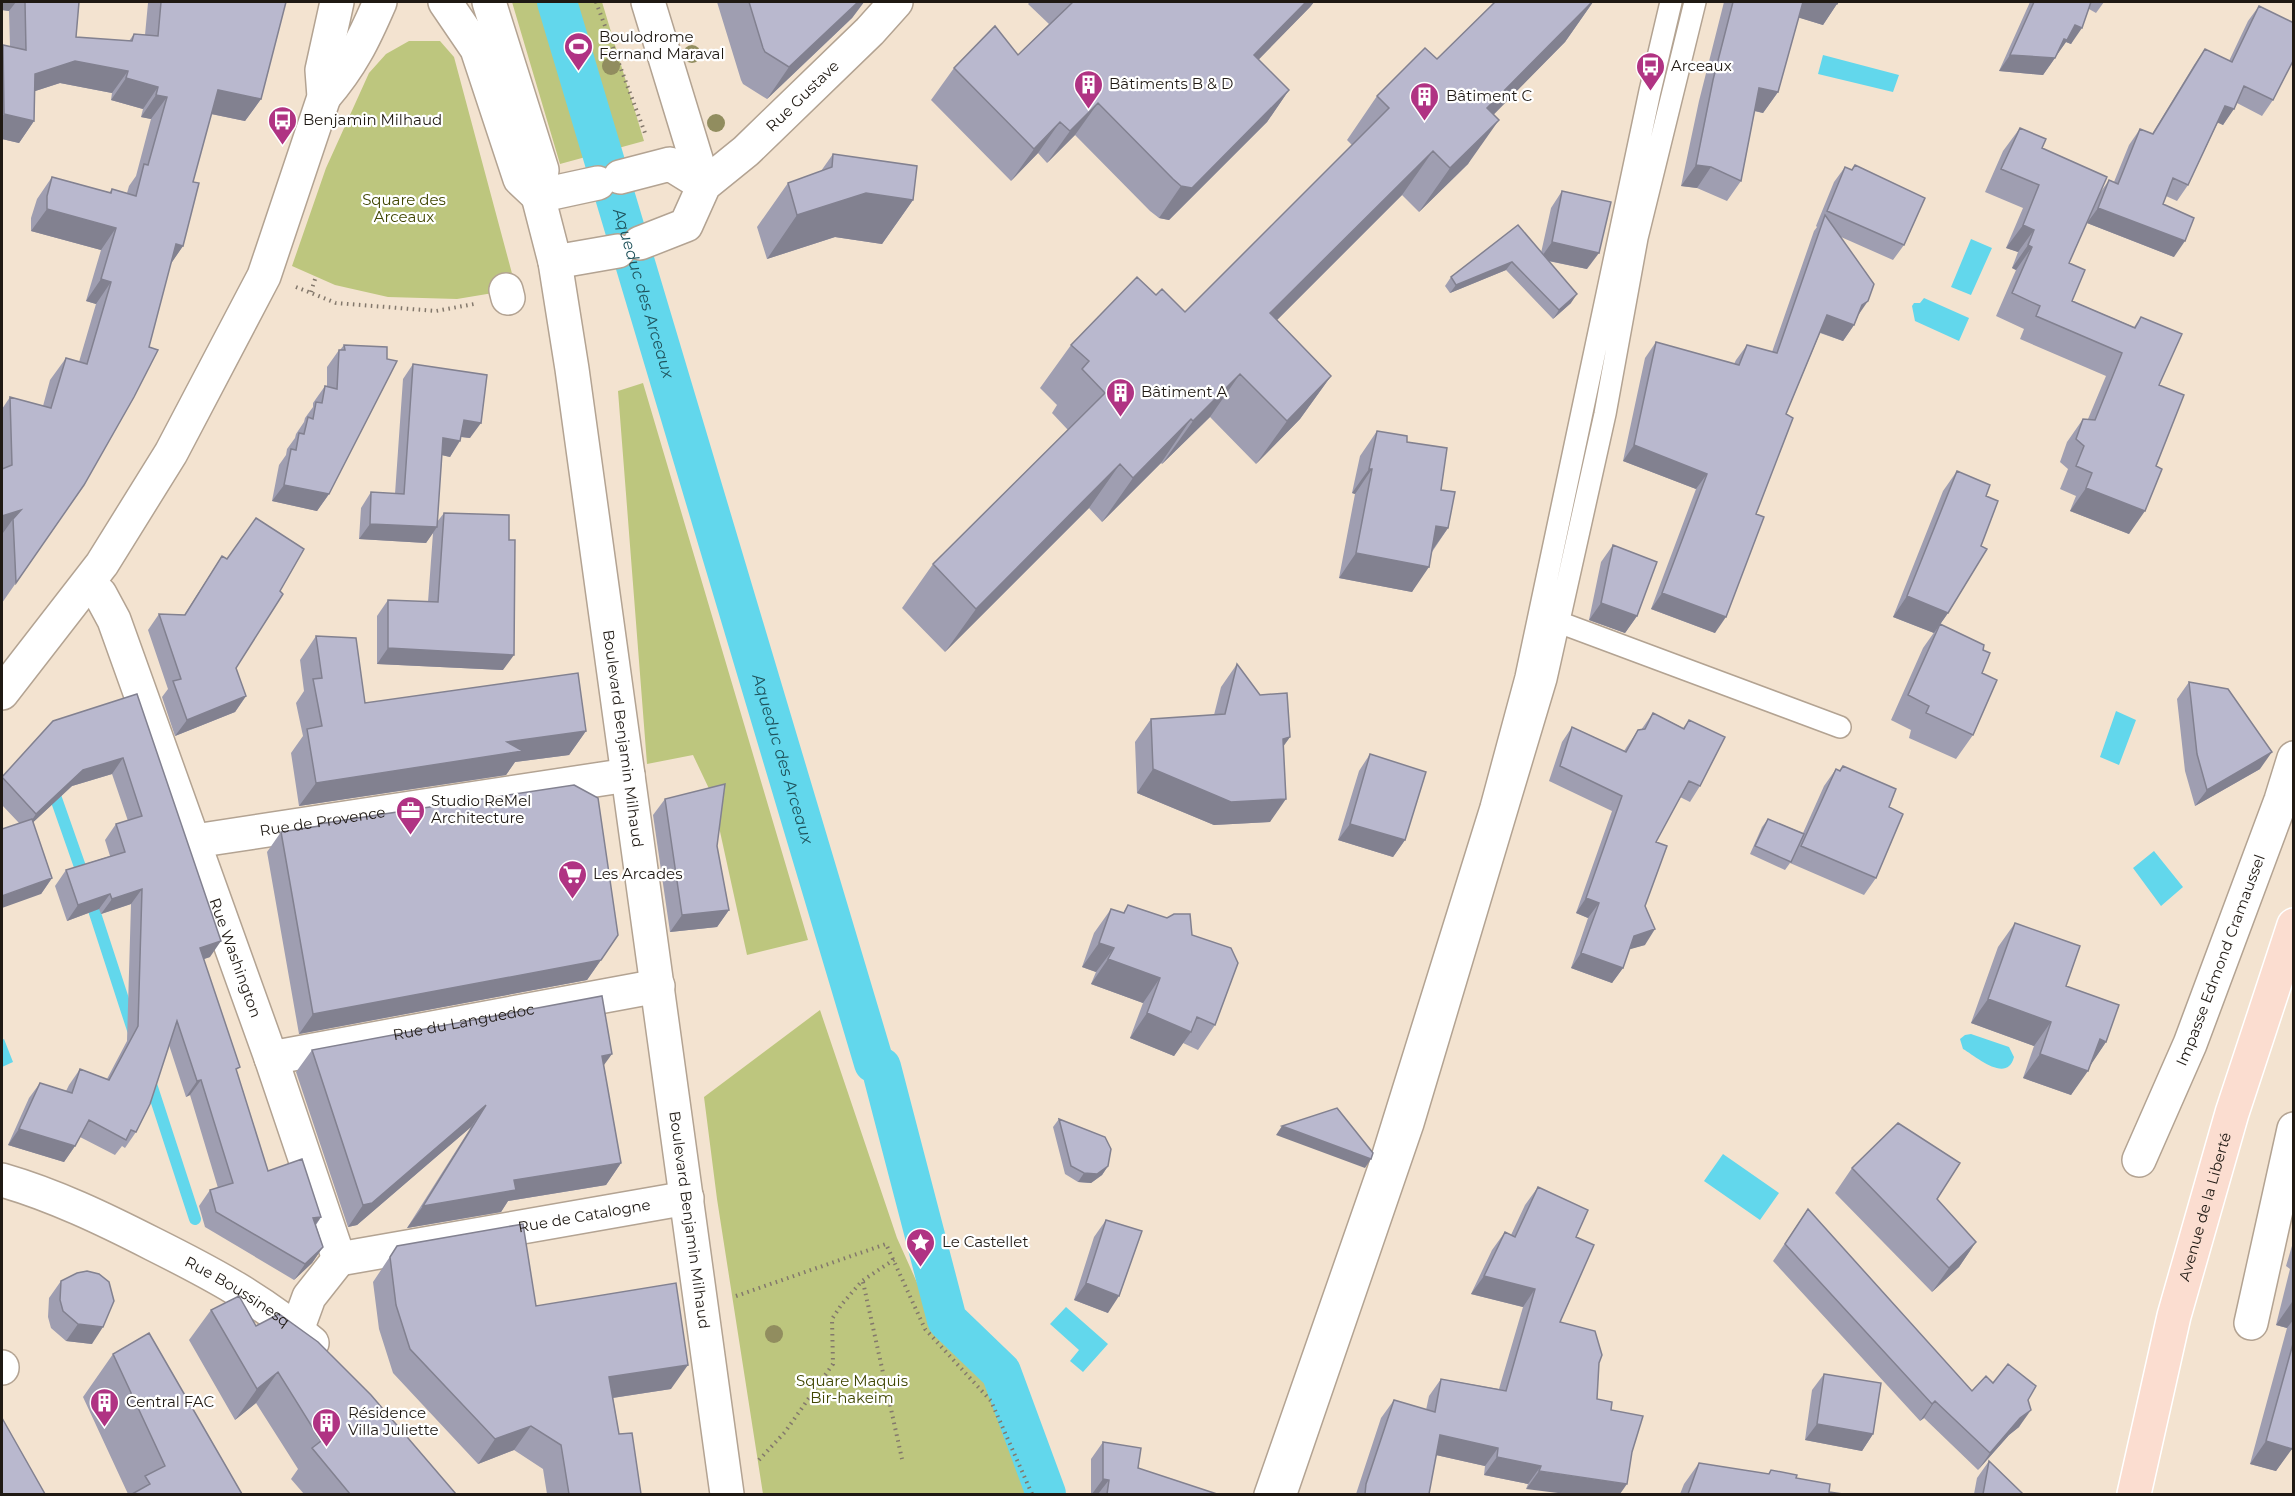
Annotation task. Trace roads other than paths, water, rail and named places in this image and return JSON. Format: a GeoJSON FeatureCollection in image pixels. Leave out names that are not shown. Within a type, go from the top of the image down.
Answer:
{"type":"FeatureCollection","features":[{"type":"Feature","properties":{"kind":"main road","name":"Avenue de la Liberté"},"geometry":{"type":"LineString","coordinates":[[2134,1494],[2174,1316],[2232,1113],[2294,925]]}},
{"type":"Feature","properties":{"kind":"street"},"geometry":{"type":"LineString","coordinates":[[2,693],[88,584],[171,453],[264,276],[324,97],[322,70],[337,2]]}},
{"type":"Feature","properties":{"kind":"street"},"geometry":{"type":"LineString","coordinates":[[324,97],[339,81],[361,47],[380,2]]}},
{"type":"Feature","properties":{"kind":"street","name":"Boulevard Benjamin Milhaud"},"geometry":{"type":"LineString","coordinates":[[445,2],[477,49],[520,179],[538,196]]}},
{"type":"Feature","properties":{"kind":"street","name":"Boulevard Benjamin Milhaud"},"geometry":{"type":"LineString","coordinates":[[489,2],[542,170],[538,196],[555,262],[572,369],[727,1494]]}},
{"type":"Feature","properties":{"kind":"street"},"geometry":{"type":"LineString","coordinates":[[648,2],[704,185]]}},
{"type":"Feature","properties":{"kind":"street","name":"Rue Gustave"},"geometry":{"type":"LineString","coordinates":[[555,262],[629,247],[686,225],[704,185],[746,151],[870,31],[896,2]]}},
{"type":"Feature","properties":{"kind":"street"},"geometry":{"type":"LineString","coordinates":[[538,196],[670,164],[704,185]]}},
{"type":"Feature","properties":{"kind":"street","name":"Rue Washington"},"geometry":{"type":"LineString","coordinates":[[88,584],[100,594],[114,620],[195,841],[339,1259]]}},
{"type":"Feature","properties":{"kind":"street","name":"Impasse Edmond Cramaussel"},"geometry":{"type":"LineString","coordinates":[[2139,1160],[2190,1044],[2281,800],[2294,758]]}},
{"type":"Feature","properties":{"kind":"street","name":"Rue de Provence"},"geometry":{"type":"LineString","coordinates":[[195,841],[628,775]]}},
{"type":"Feature","properties":{"kind":"street","name":"Rue du Languedoc"},"geometry":{"type":"LineString","coordinates":[[271,1058],[658,986]]}},
{"type":"Feature","properties":{"kind":"street"},"geometry":{"type":"LineString","coordinates":[[2251,1323],[2294,1129]]}},
{"type":"Feature","properties":{"kind":"street","name":"Rue Boussinesq"},"geometry":{"type":"LineString","coordinates":[[2,1180],[98,1216],[227,1281],[297,1330],[332,1361]]}},
{"type":"Feature","properties":{"kind":"street","name":"Rue de Catalogne"},"geometry":{"type":"LineString","coordinates":[[339,1259],[687,1198]]}},
{"type":"Feature","properties":{"kind":"street"},"geometry":{"type":"LineString","coordinates":[[297,1330],[309,1297],[339,1259]]}},
{"type":"Feature","properties":{"kind":"lane"},"geometry":{"type":"LineString","coordinates":[[1286,1494],[1413,1124],[1546,679],[1549,619],[1643,125],[1671,2]]}},
{"type":"Feature","properties":{"kind":"lane"},"geometry":{"type":"LineString","coordinates":[[1265,1494],[1379,1167],[1491,807],[1526,677],[1549,619],[1605,414],[1642,215],[1695,2]]}},
{"type":"Feature","properties":{"kind":"lane"},"geometry":{"type":"LineString","coordinates":[[1549,619],[1840,727]]}},
{"type":"Feature","properties":{"kind":"water"},"geometry":{"type":"Polygon","coordinates":[[[1823,55],[1899,75],[1893,92],[1818,74],[1823,55]]]}},
{"type":"Feature","properties":{"kind":"water"},"geometry":{"type":"Polygon","coordinates":[[[1971,239],[1992,248],[1971,295],[1951,287],[1971,239]]]}},
{"type":"Feature","properties":{"kind":"water"},"geometry":{"type":"Polygon","coordinates":[[[1924,298],[1969,318],[1959,341],[1915,321],[1912,306],[1914,303],[1920,303],[1924,298]]]}},
{"type":"Feature","properties":{"kind":"water"},"geometry":{"type":"Polygon","coordinates":[[[2116,711],[2136,720],[2119,765],[2100,757],[2116,711]]]}},
{"type":"Feature","properties":{"kind":"water"},"geometry":{"type":"Polygon","coordinates":[[[2154,851],[2183,887],[2161,906],[2133,868],[2154,851]]]}},
{"type":"Feature","properties":{"kind":"water"},"geometry":{"type":"Polygon","coordinates":[[[1971,1034],[2009,1047],[2014,1057],[2010,1065],[2005,1068],[1991,1066],[1963,1049],[1960,1039],[1971,1034]]]}},
{"type":"Feature","properties":{"kind":"water"},"geometry":{"type":"Polygon","coordinates":[[[4,1039],[13,1062],[2,1067],[2,1040],[4,1039]]]}},
{"type":"Feature","properties":{"kind":"water"},"geometry":{"type":"Polygon","coordinates":[[[1723,1154],[1779,1193],[1760,1220],[1704,1181],[1723,1154]]]}},
{"type":"Feature","properties":{"kind":"water"},"geometry":{"type":"Polygon","coordinates":[[[1066,1307],[1108,1344],[1083,1372],[1070,1361],[1079,1350],[1050,1324],[1066,1307]]]}},
{"type":"Feature","properties":{"kind":"waterway","name":"Aqueduc des Arceaux"},"geometry":{"type":"LineString","coordinates":[[557,2],[874,1063],[881,1067],[947,1320],[1001,1372],[1046,1494]]}},
{"type":"Feature","properties":{"kind":"waterway"},"geometry":{"type":"LineString","coordinates":[[52,787],[85,881]]}},
{"type":"Feature","properties":{"kind":"waterway"},"geometry":{"type":"LineString","coordinates":[[90,898],[133,1030]]}},
{"type":"Feature","properties":{"kind":"waterway"},"geometry":{"type":"LineString","coordinates":[[149,1078],[195,1219]]}},
{"type":"Feature","properties":{"kind":"place","name":"Boulodrome Fernand Maraval"},"geometry":{"type":"Point","coordinates":[578,72]}},
{"type":"Feature","properties":{"kind":"place","name":"Arceaux"},"geometry":{"type":"Point","coordinates":[1650,92]}},
{"type":"Feature","properties":{"kind":"place","name":"Bâtiments B & D"},"geometry":{"type":"Point","coordinates":[1088,110]}},
{"type":"Feature","properties":{"kind":"place","name":"Bâtiment C"},"geometry":{"type":"Point","coordinates":[1425,122]}},
{"type":"Feature","properties":{"kind":"place","name":"Benjamin Milhaud"},"geometry":{"type":"Point","coordinates":[282,146]}},
{"type":"Feature","properties":{"kind":"place","name":"Bâtiment A"},"geometry":{"type":"Point","coordinates":[1120,418]}},
{"type":"Feature","properties":{"kind":"place","name":"Studio ReMel Architecture"},"geometry":{"type":"Point","coordinates":[410,836]}},
{"type":"Feature","properties":{"kind":"place","name":"Les Arcades"},"geometry":{"type":"Point","coordinates":[572,900]}},
{"type":"Feature","properties":{"kind":"place","name":"Le Castellet"},"geometry":{"type":"Point","coordinates":[921,1268]}},
{"type":"Feature","properties":{"kind":"place","name":"Central FAC"},"geometry":{"type":"Point","coordinates":[105,1428]}},
{"type":"Feature","properties":{"kind":"place","name":"Résidence Villa Juliette"},"geometry":{"type":"Point","coordinates":[327,1448]}},
{"type":"Feature","properties":{"kind":"park label","name":"Square des Arceaux"},"geometry":{"type":"Point","coordinates":[404,208]}},
{"type":"Feature","properties":{"kind":"park label","name":"Square Maquis Bir-hakeim"},"geometry":{"type":"Point","coordinates":[852,1390]}}]}
